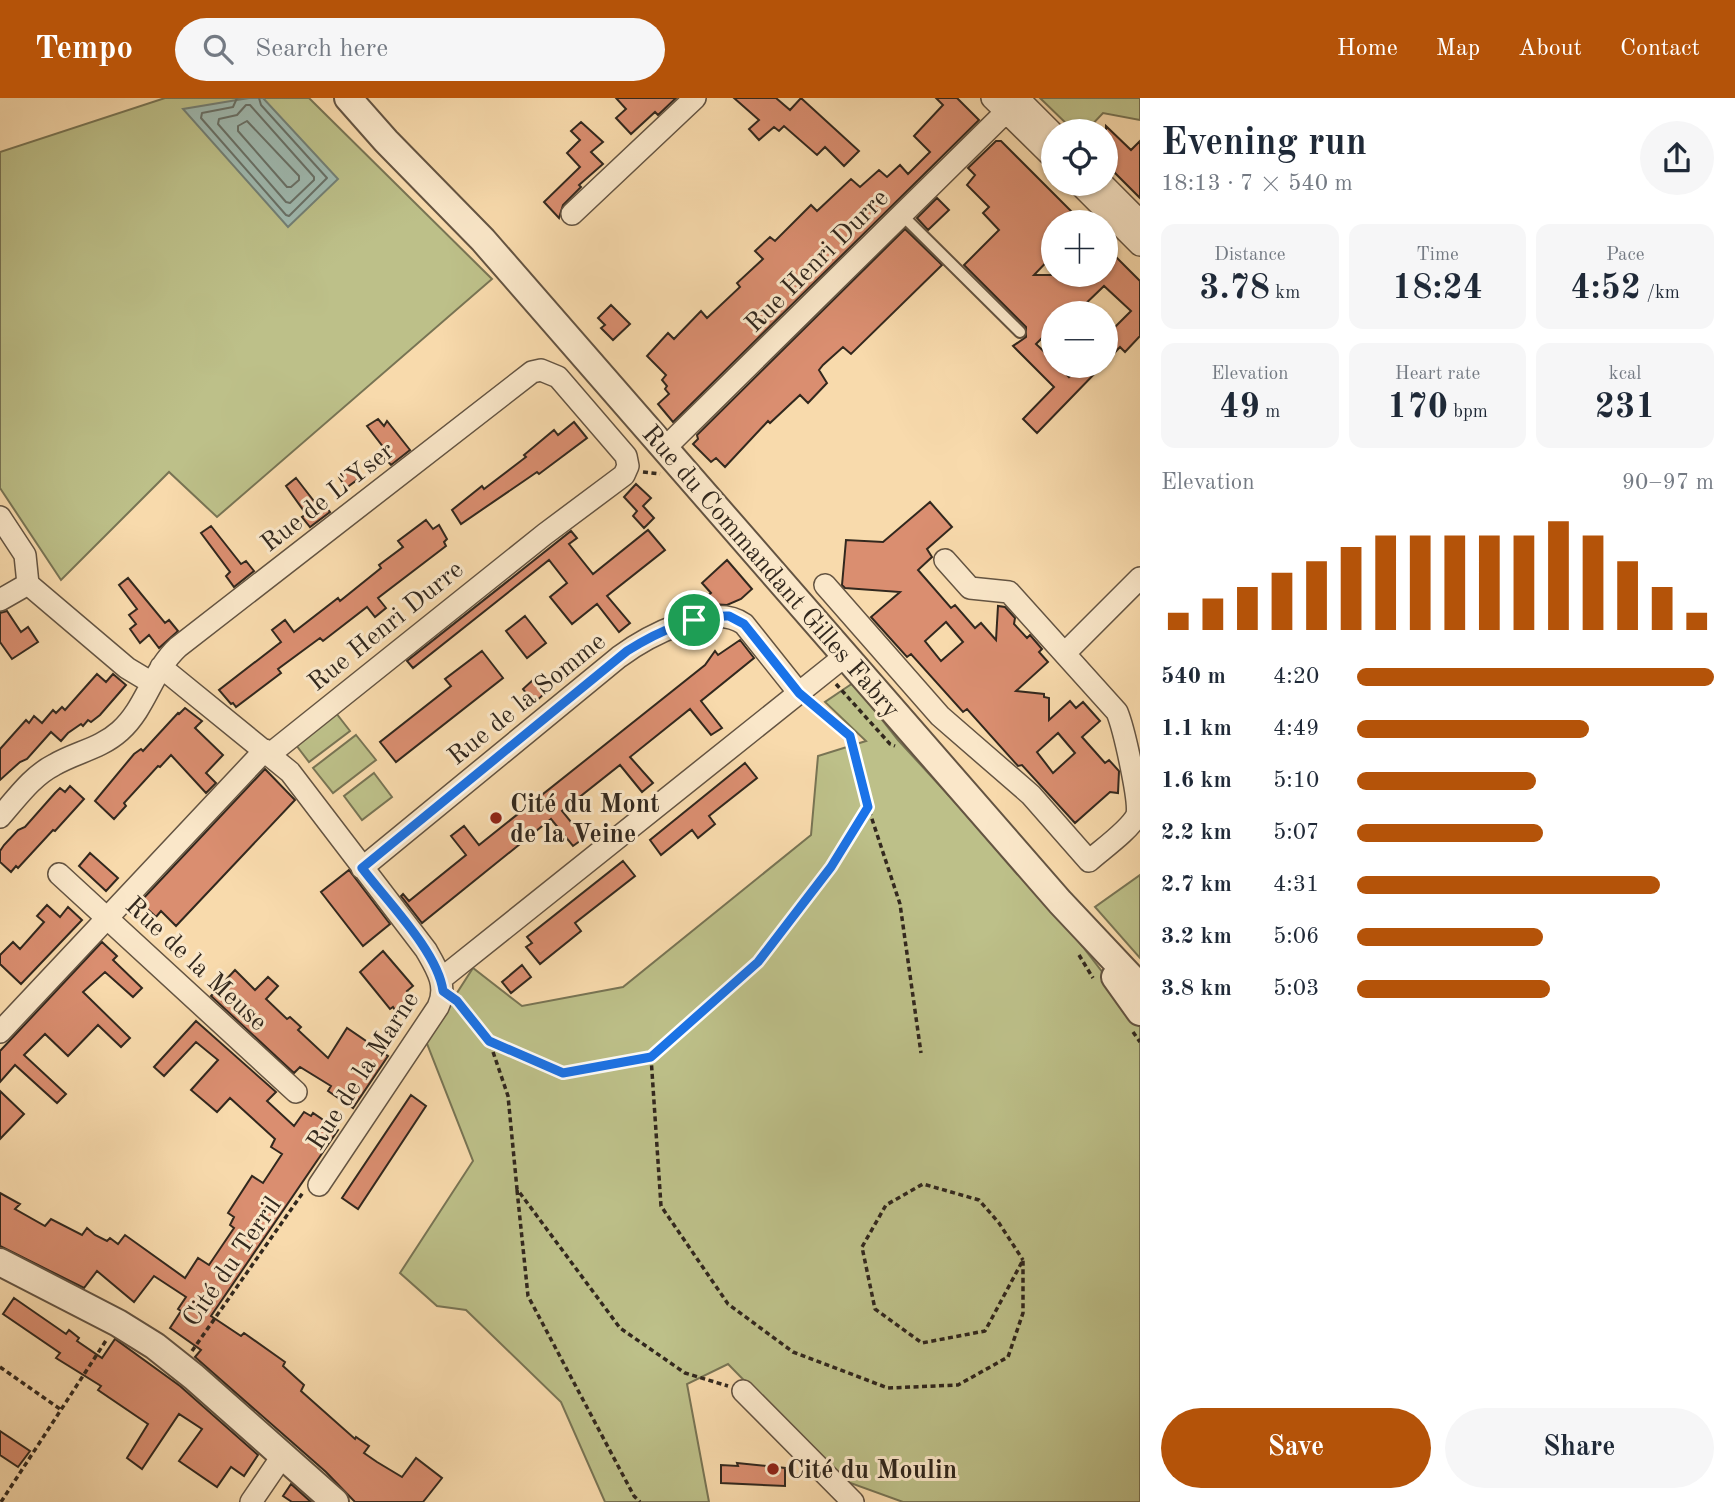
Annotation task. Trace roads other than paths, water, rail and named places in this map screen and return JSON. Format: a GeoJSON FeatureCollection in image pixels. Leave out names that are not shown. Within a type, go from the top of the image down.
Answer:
{"type":"FeatureCollection","features":[{"type":"Feature","properties":{"kind":"street","name":"Rue du Commandant Gilles Fabry"},"geometry":{"type":"LineString","coordinates":[[348,98],[483,240]]}},
{"type":"Feature","properties":{"kind":"street","name":"Rue du Commandant Gilles Fabry"},"geometry":{"type":"LineString","coordinates":[[368,98],[483,240],[1060,902],[1140,988]]}},
{"type":"Feature","properties":{"kind":"street"},"geometry":{"type":"LineString","coordinates":[[572,214],[695,98]]}},
{"type":"Feature","properties":{"kind":"street"},"geometry":{"type":"LineString","coordinates":[[1041,121],[1019,99],[999,105],[1041,146]]}},
{"type":"Feature","properties":{"kind":"street","name":"Rue Henri Durre"},"geometry":{"type":"LineString","coordinates":[[665,448],[902,215],[999,105]]}},
{"type":"Feature","properties":{"kind":"street"},"geometry":{"type":"LineString","coordinates":[[1091,196],[1140,245]]}},
{"type":"Feature","properties":{"kind":"street"},"geometry":{"type":"LineString","coordinates":[[1115,196],[1140,221]]}},
{"type":"Feature","properties":{"kind":"street","name":"Rue Henri Durre"},"geometry":{"type":"LineString","coordinates":[[0,1032],[267,752],[545,534],[616,484],[627,471],[628,460],[558,377],[541,370],[532,372]]}},
{"type":"Feature","properties":{"kind":"street","name":"Rue de L'Yser"},"geometry":{"type":"LineString","coordinates":[[0,817],[45,770],[98,747],[119,732],[137,711],[156,675],[178,647],[532,372]]}},
{"type":"Feature","properties":{"kind":"street"},"geometry":{"type":"LineString","coordinates":[[0,517],[25,555],[28,584],[127,668],[156,675],[267,752],[295,778],[426,950],[442,985]]}},
{"type":"Feature","properties":{"kind":"street"},"geometry":{"type":"LineString","coordinates":[[825,584],[940,716],[1031,795],[1088,861],[1135,818],[1139,801],[1123,726],[1117,712],[1009,592],[970,588],[945,560]]}},
{"type":"Feature","properties":{"kind":"street"},"geometry":{"type":"LineString","coordinates":[[1065,653],[1140,578]]}},
{"type":"Feature","properties":{"kind":"street"},"geometry":{"type":"LineString","coordinates":[[0,600],[28,584]]}},
{"type":"Feature","properties":{"kind":"street","name":"Rue de la Somme"},"geometry":{"type":"LineString","coordinates":[[362,868],[634,647],[662,631],[694,620],[729,616],[744,624],[799,693]]}},
{"type":"Feature","properties":{"kind":"street","name":"Rue de la Marne"},"geometry":{"type":"LineString","coordinates":[[319,1185],[435,1013],[441,1002],[442,985],[845,656]]}},
{"type":"Feature","properties":{"kind":"street","name":"Rue de la Meuse"},"geometry":{"type":"LineString","coordinates":[[59,874],[296,1092]]}},
{"type":"Feature","properties":{"kind":"street","name":"Rue du Commandant Gilles Fabry"},"geometry":{"type":"LineString","coordinates":[[1060,902],[1140,1012]]}},
{"type":"Feature","properties":{"kind":"street"},"geometry":{"type":"LineString","coordinates":[[0,1262],[149,1342],[182,1367],[335,1502]]}},
{"type":"Feature","properties":{"kind":"street"},"geometry":{"type":"LineString","coordinates":[[743,1391],[853,1502]]}},
{"type":"Feature","properties":{"kind":"street"},"geometry":{"type":"LineString","coordinates":[[251,1502],[283,1455]]}},
{"type":"Feature","properties":{"kind":"lane"},"geometry":{"type":"LineString","coordinates":[[902,215],[1020,332]]}},
{"type":"Feature","properties":{"kind":"water"},"geometry":{"type":"Polygon","coordinates":[[[263,98],[338,179],[288,227],[183,109],[263,98]]]}},
{"type":"Feature","properties":{"kind":"place","name":"Cité du Mont de la Veine"},"geometry":{"type":"Point","coordinates":[496,818]}},
{"type":"Feature","properties":{"kind":"place","name":"Cité du Moulin"},"geometry":{"type":"Point","coordinates":[773,1469]}}]}
